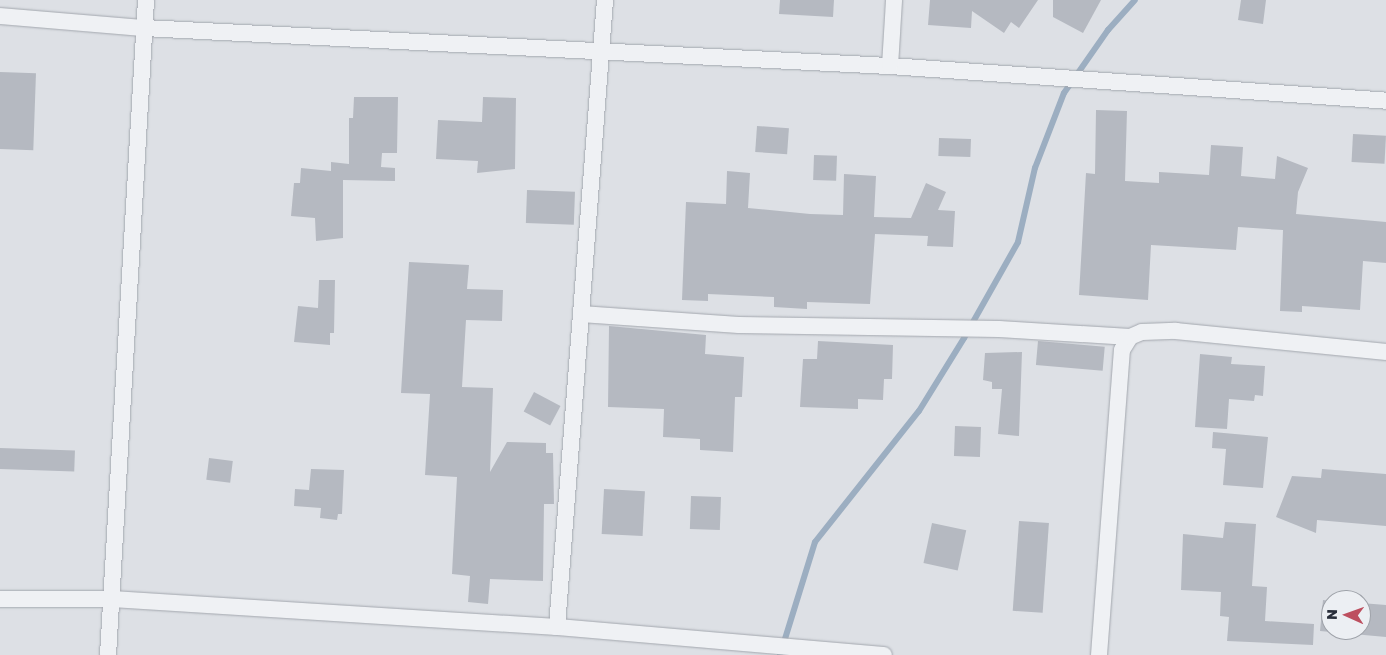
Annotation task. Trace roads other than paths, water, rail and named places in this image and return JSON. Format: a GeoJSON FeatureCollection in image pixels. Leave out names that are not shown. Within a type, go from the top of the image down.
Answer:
{"type":"FeatureCollection","features":[{"type":"Feature","properties":{"kind":"street"},"geometry":{"type":"LineString","coordinates":[[108,655],[146,0]]}},
{"type":"Feature","properties":{"kind":"street"},"geometry":{"type":"LineString","coordinates":[[557,627],[605,0]]}},
{"type":"Feature","properties":{"kind":"street"},"geometry":{"type":"LineString","coordinates":[[890,66],[894,0]]}},
{"type":"Feature","properties":{"kind":"street"},"geometry":{"type":"LineString","coordinates":[[0,16],[144,28],[890,66],[1386,101]]}},
{"type":"Feature","properties":{"kind":"street"},"geometry":{"type":"LineString","coordinates":[[581,314],[739,325],[999,329],[1130,337],[1142,332],[1176,331],[1386,352]]}},
{"type":"Feature","properties":{"kind":"street"},"geometry":{"type":"LineString","coordinates":[[1099,655],[1122,350],[1130,337]]}},
{"type":"Feature","properties":{"kind":"street"},"geometry":{"type":"LineString","coordinates":[[0,599],[112,599],[557,627],[884,655]]}},
{"type":"Feature","properties":{"kind":"waterway"},"geometry":{"type":"LineString","coordinates":[[780,655],[815,542],[919,411],[964,338],[1018,242],[1035,168],[1064,93],[1108,30],[1135,0]]}}]}
